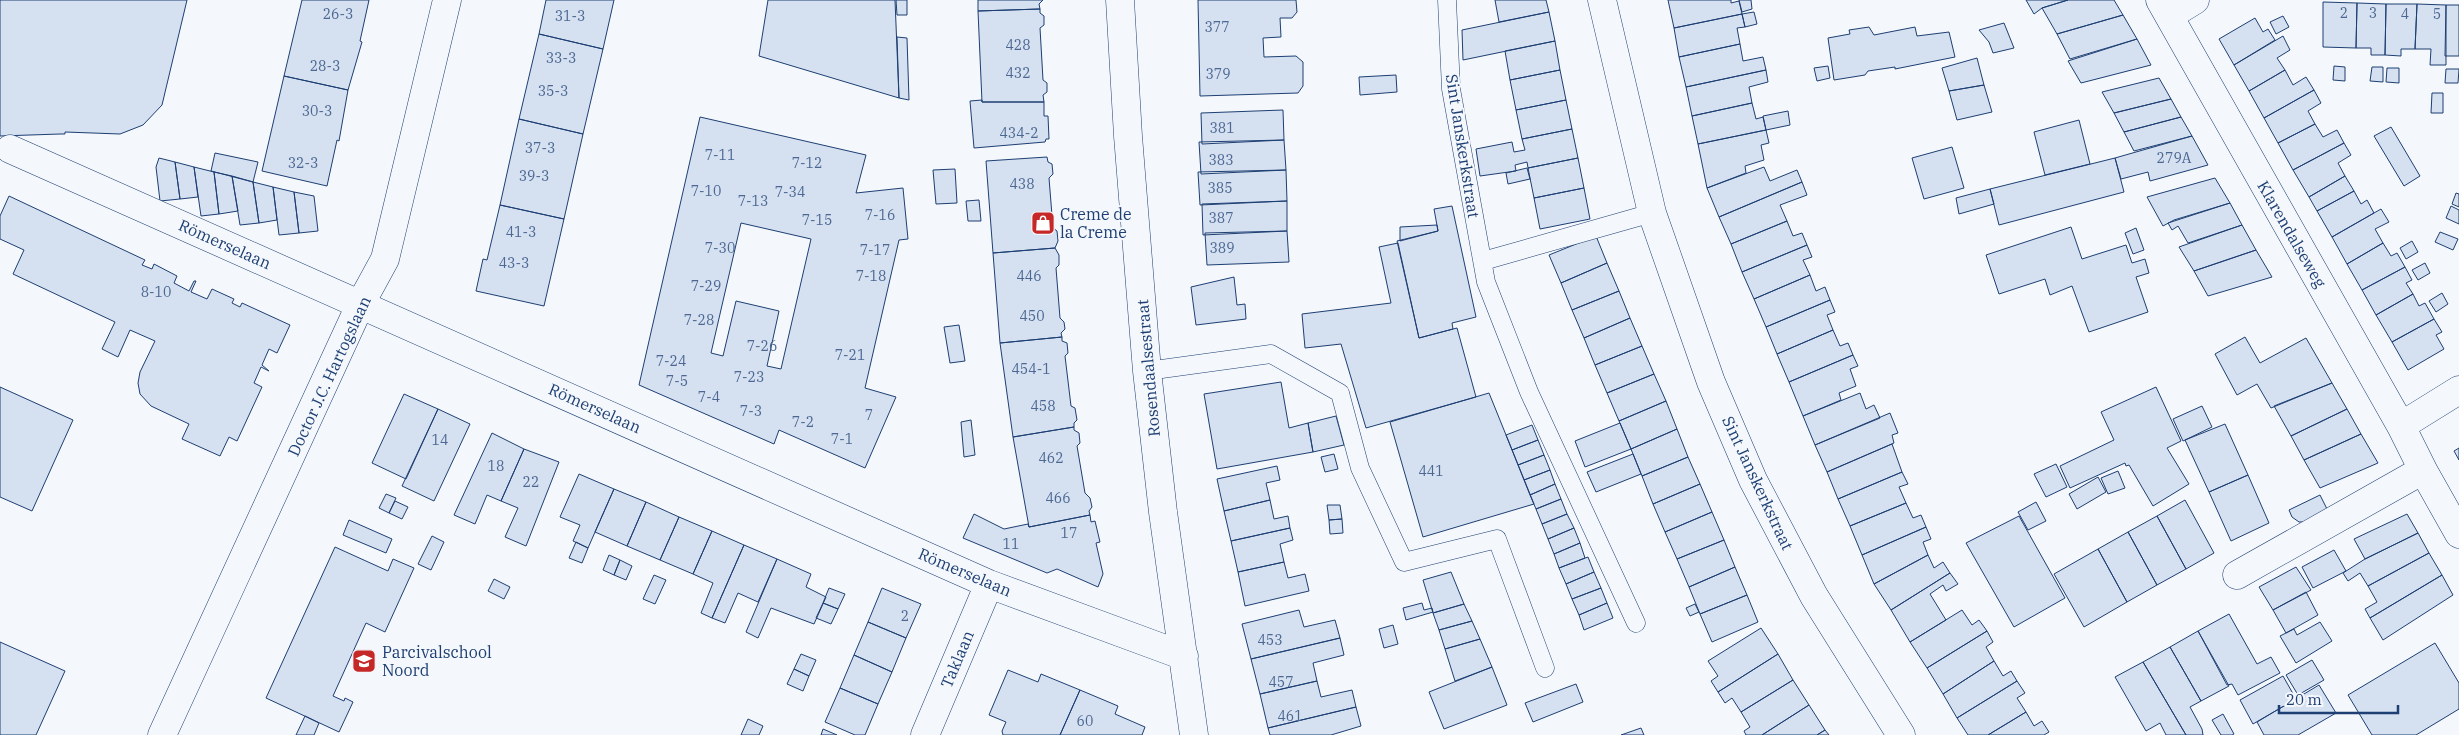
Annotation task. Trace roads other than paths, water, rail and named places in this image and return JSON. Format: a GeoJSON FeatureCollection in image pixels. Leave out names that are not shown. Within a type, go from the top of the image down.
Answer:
{"type":"FeatureCollection","features":[{"type":"Feature","properties":{"kind":"street","name":"Doctor J.C. Hartogslaan"},"geometry":{"type":"LineString","coordinates":[[162,735],[361,304],[385,259],[447,0]]}},
{"type":"Feature","properties":{"kind":"street","name":"Rosendaalsestraat"},"geometry":{"type":"LineString","coordinates":[[1120,0],[1128,136],[1147,371],[1163,512],[1194,735]]}},
{"type":"Feature","properties":{"kind":"street","name":"Sint Janskerkstraat"},"geometry":{"type":"LineString","coordinates":[[1602,0],[1652,214],[1712,382],[1753,480],[1814,596],[1901,735]]}},
{"type":"Feature","properties":{"kind":"street"},"geometry":{"type":"LineString","coordinates":[[2164,8],[2195,0]]}},
{"type":"Feature","properties":{"kind":"street","name":"Klarendalseweg"},"geometry":{"type":"LineString","coordinates":[[2164,8],[2401,426],[2459,534]]}},
{"type":"Feature","properties":{"kind":"street","name":"Römerselaan"},"geometry":{"type":"LineString","coordinates":[[10,149],[989,584],[1184,656]]}},
{"type":"Feature","properties":{"kind":"street"},"geometry":{"type":"LineString","coordinates":[[2401,426],[2459,390]]}},
{"type":"Feature","properties":{"kind":"street"},"geometry":{"type":"LineString","coordinates":[[2236,575],[2423,470]]}},
{"type":"Feature","properties":{"kind":"street","name":"Taklaan"},"geometry":{"type":"LineString","coordinates":[[925,735],[989,584]]}},
{"type":"Feature","properties":{"kind":"lane","name":"Sint Janskerkstraat"},"geometry":{"type":"LineString","coordinates":[[1448,0],[1451,89],[1486,282],[1530,392],[1636,623]]}},
{"type":"Feature","properties":{"kind":"lane"},"geometry":{"type":"LineString","coordinates":[[1483,262],[1652,214]]}},
{"type":"Feature","properties":{"kind":"lane"},"geometry":{"type":"LineString","coordinates":[[1147,371],[1271,354],[1340,393],[1360,468],[1404,562],[1497,539],[1545,668]]}},
{"type":"Feature","properties":{"kind":"place","name":"Creme de la Creme"},"geometry":{"type":"Point","coordinates":[1043,223]}},
{"type":"Feature","properties":{"kind":"place","name":"Parcivalschool Noord"},"geometry":{"type":"Point","coordinates":[364,661]}}]}
